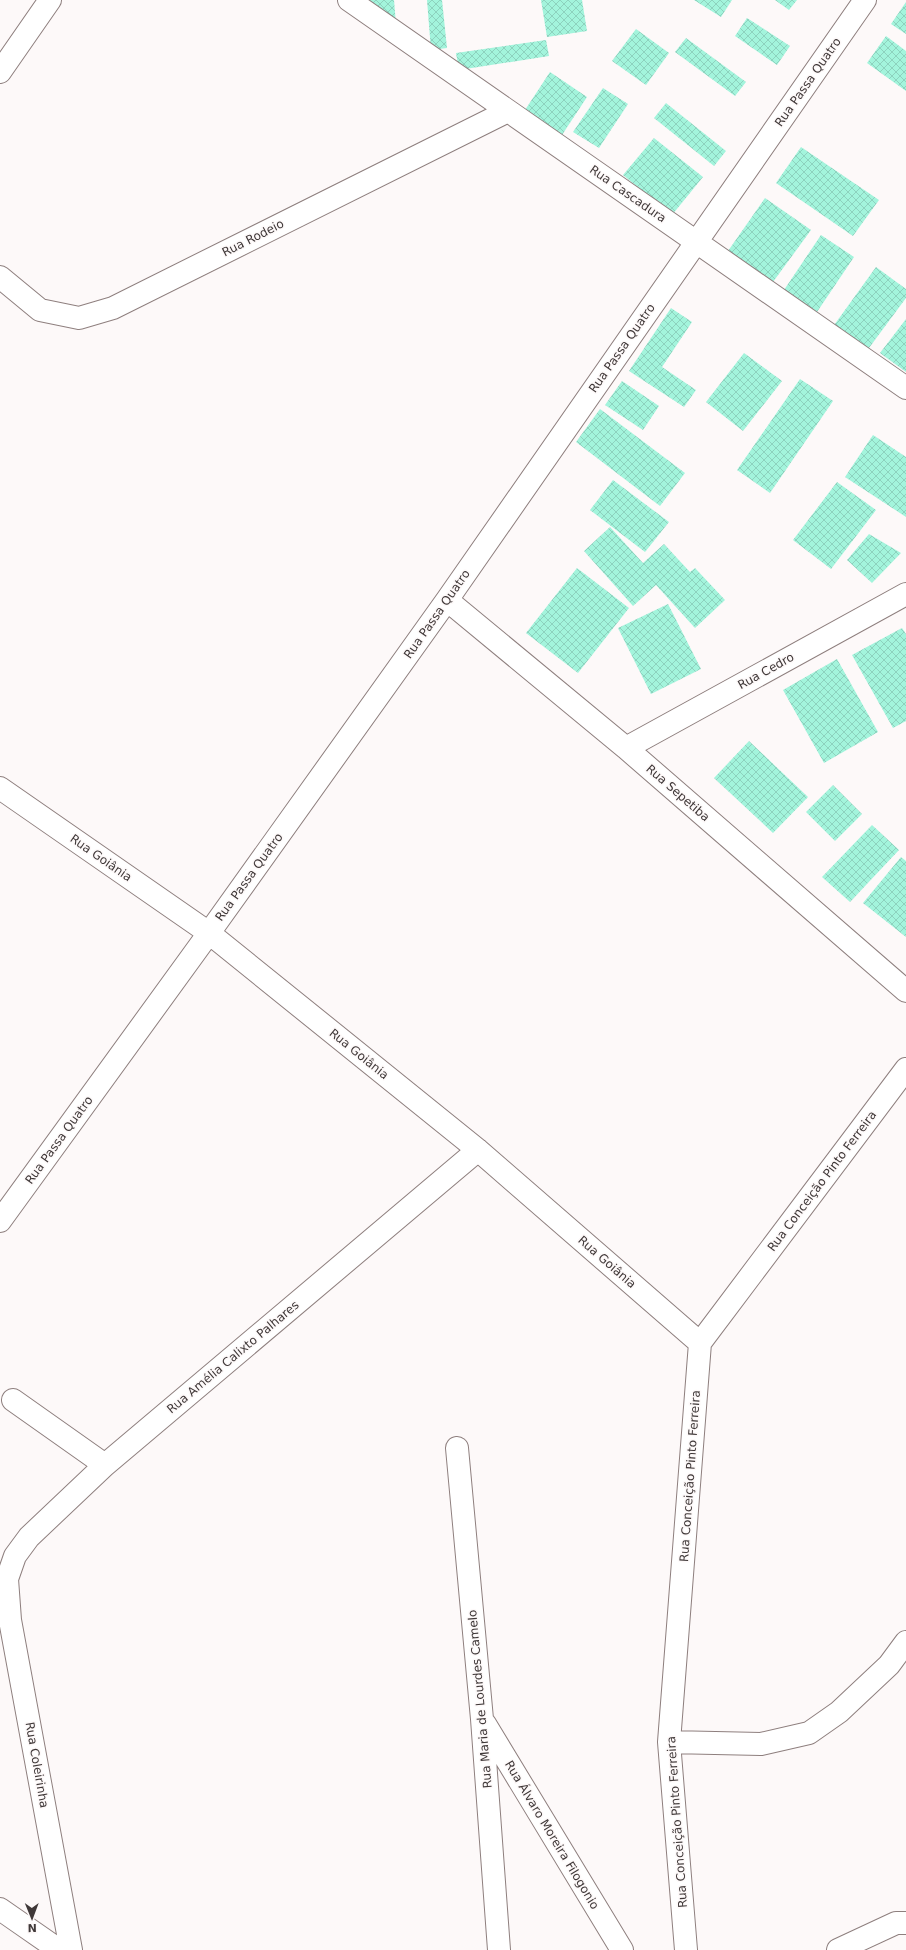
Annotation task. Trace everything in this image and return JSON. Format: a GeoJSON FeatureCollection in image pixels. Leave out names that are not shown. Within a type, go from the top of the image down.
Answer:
{"type":"FeatureCollection","features":[{"type":"Feature","properties":{"kind":"street"},"geometry":{"type":"LineString","coordinates":[[0,72],[50,0]]}},
{"type":"Feature","properties":{"kind":"street","name":"Rua Cascadura"},"geometry":{"type":"LineString","coordinates":[[349,0],[906,388]]}},
{"type":"Feature","properties":{"kind":"street","name":"Rua Passa Quatro"},"geometry":{"type":"LineString","coordinates":[[0,1221],[447,600],[865,0]]}},
{"type":"Feature","properties":{"kind":"street","name":"Rua Rodeio"},"geometry":{"type":"LineString","coordinates":[[0,277],[40,310],[79,318],[113,308],[508,110]]}},
{"type":"Feature","properties":{"kind":"street","name":"Rua Cedro"},"geometry":{"type":"LineString","coordinates":[[626,748],[906,594]]}},
{"type":"Feature","properties":{"kind":"street","name":"Rua Sepetiba"},"geometry":{"type":"LineString","coordinates":[[447,600],[626,748],[906,991]]}},
{"type":"Feature","properties":{"kind":"street","name":"Rua Goiânia"},"geometry":{"type":"LineString","coordinates":[[0,788],[209,932],[478,1150],[700,1342]]}},
{"type":"Feature","properties":{"kind":"street","name":"Rua Conceição Pinto Ferreira"},"geometry":{"type":"LineString","coordinates":[[686,1950],[669,1742],[700,1342],[906,1069]]}},
{"type":"Feature","properties":{"kind":"street","name":"Rua Amélia Calixto Palhares"},"geometry":{"type":"LineString","coordinates":[[7,1579],[15,1556],[29,1537],[105,1465],[478,1150]]}},
{"type":"Feature","properties":{"kind":"street"},"geometry":{"type":"LineString","coordinates":[[13,1400],[105,1465]]}},
{"type":"Feature","properties":{"kind":"street","name":"Rua Maria de Lourdes Camelo"},"geometry":{"type":"LineString","coordinates":[[457,1448],[482,1719],[499,1950]]}},
{"type":"Feature","properties":{"kind":"street","name":"Rua Coleirinha"},"geometry":{"type":"LineString","coordinates":[[7,1579],[10,1620],[71,1950]]}},
{"type":"Feature","properties":{"kind":"street"},"geometry":{"type":"LineString","coordinates":[[669,1742],[761,1744],[809,1732],[839,1712],[884,1670],[906,1642]]}},
{"type":"Feature","properties":{"kind":"street","name":"Rua Álvaro Moreira Filogonio"},"geometry":{"type":"LineString","coordinates":[[482,1719],[622,1950]]}},
{"type":"Feature","properties":{"kind":"street"},"geometry":{"type":"LineString","coordinates":[[0,1909],[59,1950]]}},
{"type":"Feature","properties":{"kind":"street"},"geometry":{"type":"LineString","coordinates":[[838,1950],[896,1923],[906,1923]]}},
{"type":"Feature","properties":{"kind":"building"},"geometry":{"type":"Polygon","coordinates":[[[362,0],[394,0],[396,24],[362,0]]]}},
{"type":"Feature","properties":{"kind":"building"},"geometry":{"type":"Polygon","coordinates":[[[427,0],[442,0],[447,48],[431,50],[427,0]]]}},
{"type":"Feature","properties":{"kind":"building"},"geometry":{"type":"Polygon","coordinates":[[[541,0],[582,0],[587,31],[547,37],[541,0]]]}},
{"type":"Feature","properties":{"kind":"building"},"geometry":{"type":"Polygon","coordinates":[[[694,0],[732,0],[721,17],[694,0]]]}},
{"type":"Feature","properties":{"kind":"building"},"geometry":{"type":"Polygon","coordinates":[[[775,0],[797,0],[789,10],[775,0]]]}},
{"type":"Feature","properties":{"kind":"building"},"geometry":{"type":"Polygon","coordinates":[[[906,2],[906,34],[891,24],[906,2]]]}},
{"type":"Feature","properties":{"kind":"building"},"geometry":{"type":"Polygon","coordinates":[[[747,18],[790,46],[777,65],[735,36],[747,18]]]}},
{"type":"Feature","properties":{"kind":"building"},"geometry":{"type":"Polygon","coordinates":[[[636,29],[669,53],[646,85],[612,61],[636,29]]]}},
{"type":"Feature","properties":{"kind":"building"},"geometry":{"type":"Polygon","coordinates":[[[886,36],[906,51],[906,91],[867,63],[886,36]]]}},
{"type":"Feature","properties":{"kind":"building"},"geometry":{"type":"Polygon","coordinates":[[[686,38],[746,82],[735,96],[675,52],[686,38]]]}},
{"type":"Feature","properties":{"kind":"building"},"geometry":{"type":"Polygon","coordinates":[[[546,40],[549,56],[459,70],[456,53],[546,40]]]}},
{"type":"Feature","properties":{"kind":"building"},"geometry":{"type":"Polygon","coordinates":[[[550,72],[587,97],[562,135],[525,110],[550,72]]]}},
{"type":"Feature","properties":{"kind":"building"},"geometry":{"type":"Polygon","coordinates":[[[603,88],[628,104],[599,148],[573,132],[603,88]]]}},
{"type":"Feature","properties":{"kind":"building"},"geometry":{"type":"Polygon","coordinates":[[[666,103],[726,151],[714,166],[654,118],[666,103]]]}},
{"type":"Feature","properties":{"kind":"building"},"geometry":{"type":"Polygon","coordinates":[[[654,138],[703,177],[672,215],[623,175],[654,138]]]}},
{"type":"Feature","properties":{"kind":"building"},"geometry":{"type":"Polygon","coordinates":[[[801,147],[879,200],[853,236],[776,183],[801,147]]]}},
{"type":"Feature","properties":{"kind":"building"},"geometry":{"type":"Polygon","coordinates":[[[765,198],[811,230],[773,282],[728,251],[765,198]]]}},
{"type":"Feature","properties":{"kind":"building"},"geometry":{"type":"Polygon","coordinates":[[[821,235],[854,257],[817,312],[784,290],[821,235]]]}},
{"type":"Feature","properties":{"kind":"building"},"geometry":{"type":"Polygon","coordinates":[[[876,267],[906,289],[906,298],[866,352],[832,328],[876,267]]]}},
{"type":"Feature","properties":{"kind":"building"},"geometry":{"type":"Polygon","coordinates":[[[671,308],[692,322],[662,367],[696,390],[684,407],[629,371],[671,308]]]}},
{"type":"Feature","properties":{"kind":"building"},"geometry":{"type":"Polygon","coordinates":[[[906,319],[906,372],[880,353],[906,319]]]}},
{"type":"Feature","properties":{"kind":"building"},"geometry":{"type":"Polygon","coordinates":[[[744,353],[782,381],[743,431],[706,402],[744,353]]]}},
{"type":"Feature","properties":{"kind":"building"},"geometry":{"type":"Polygon","coordinates":[[[800,379],[833,401],[770,493],[737,470],[800,379]]]}},
{"type":"Feature","properties":{"kind":"building"},"geometry":{"type":"Polygon","coordinates":[[[622,381],[659,406],[643,430],[605,405],[622,381]]]}},
{"type":"Feature","properties":{"kind":"building"},"geometry":{"type":"Polygon","coordinates":[[[600,409],[685,473],[660,506],[576,442],[600,409]]]}},
{"type":"Feature","properties":{"kind":"building"},"geometry":{"type":"Polygon","coordinates":[[[873,435],[906,457],[906,517],[845,477],[873,435]]]}},
{"type":"Feature","properties":{"kind":"building"},"geometry":{"type":"Polygon","coordinates":[[[613,480],[669,522],[645,552],[590,510],[613,480]]]}},
{"type":"Feature","properties":{"kind":"building"},"geometry":{"type":"Polygon","coordinates":[[[837,482],[876,510],[831,569],[793,540],[837,482]]]}},
{"type":"Feature","properties":{"kind":"building"},"geometry":{"type":"Polygon","coordinates":[[[610,527],[643,563],[664,544],[690,572],[695,568],[725,600],[695,628],[656,585],[633,606],[584,551],[610,527]]]}},
{"type":"Feature","properties":{"kind":"building"},"geometry":{"type":"Polygon","coordinates":[[[869,534],[901,553],[872,583],[847,560],[869,534]]]}},
{"type":"Feature","properties":{"kind":"building"},"geometry":{"type":"Polygon","coordinates":[[[577,568],[629,608],[578,673],[526,633],[577,568]]]}},
{"type":"Feature","properties":{"kind":"building"},"geometry":{"type":"Polygon","coordinates":[[[668,604],[701,669],[651,694],[618,628],[668,604]]]}},
{"type":"Feature","properties":{"kind":"building"},"geometry":{"type":"Polygon","coordinates":[[[902,628],[906,634],[906,721],[893,728],[852,655],[902,628]]]}},
{"type":"Feature","properties":{"kind":"building"},"geometry":{"type":"Polygon","coordinates":[[[837,659],[878,732],[824,763],[783,690],[837,659]]]}},
{"type":"Feature","properties":{"kind":"building"},"geometry":{"type":"Polygon","coordinates":[[[749,741],[808,797],[773,833],[714,778],[749,741]]]}},
{"type":"Feature","properties":{"kind":"building"},"geometry":{"type":"Polygon","coordinates":[[[833,785],[862,814],[835,841],[806,812],[833,785]]]}},
{"type":"Feature","properties":{"kind":"building"},"geometry":{"type":"Polygon","coordinates":[[[872,825],[899,850],[850,902],[822,877],[872,825]]]}},
{"type":"Feature","properties":{"kind":"building"},"geometry":{"type":"Polygon","coordinates":[[[901,857],[906,861],[906,937],[863,903],[901,857]]]}}]}
